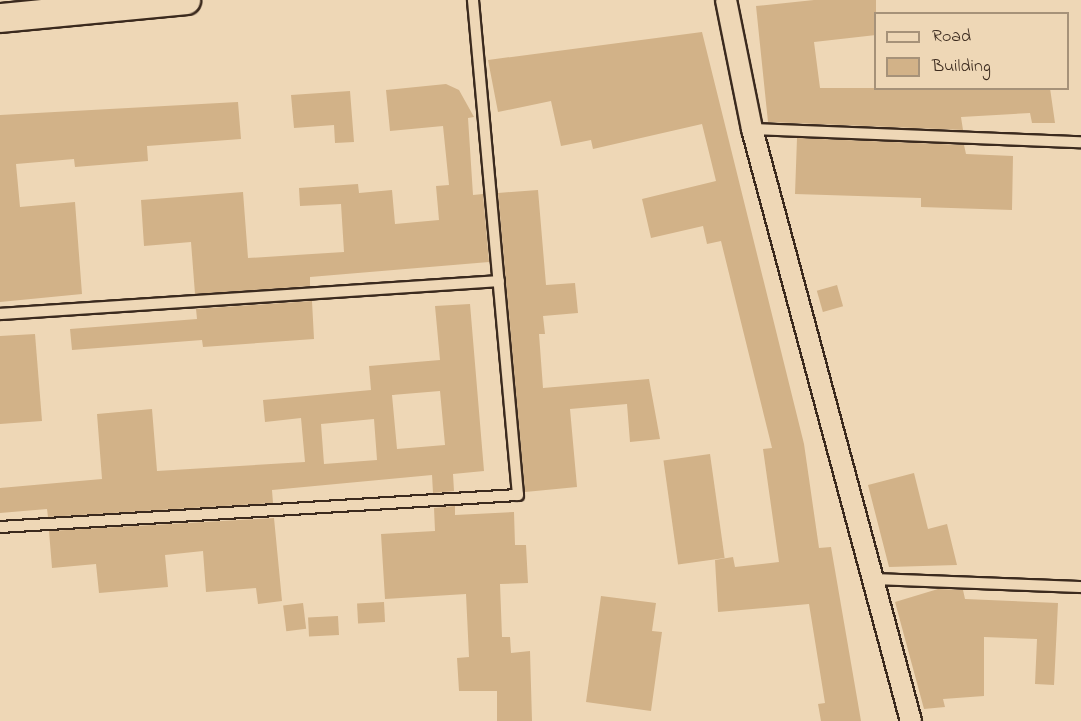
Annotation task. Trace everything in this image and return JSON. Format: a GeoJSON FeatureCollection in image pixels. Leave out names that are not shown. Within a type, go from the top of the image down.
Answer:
{"type":"FeatureCollection","features":[{"type":"Feature","properties":{"kind":"main road"},"geometry":{"type":"LineString","coordinates":[[0,18],[178,0]]}},
{"type":"Feature","properties":{"kind":"street"},"geometry":{"type":"LineString","coordinates":[[726,0],[752,129],[911,721]]}},
{"type":"Feature","properties":{"kind":"lane"},"geometry":{"type":"LineString","coordinates":[[0,527],[518,495],[473,0]]}},
{"type":"Feature","properties":{"kind":"lane"},"geometry":{"type":"LineString","coordinates":[[752,129],[1081,142]]}},
{"type":"Feature","properties":{"kind":"lane"},"geometry":{"type":"LineString","coordinates":[[0,314],[499,281]]}},
{"type":"Feature","properties":{"kind":"lane"},"geometry":{"type":"LineString","coordinates":[[873,579],[1081,587]]}},
{"type":"Feature","properties":{"kind":"building"},"geometry":{"type":"Polygon","coordinates":[[[814,0],[876,0],[874,35],[814,42],[820,88],[1050,90],[1055,123],[1032,123],[1030,113],[961,117],[963,130],[768,122],[756,6],[814,0]]]}},
{"type":"Feature","properties":{"kind":"building"},"geometry":{"type":"Polygon","coordinates":[[[702,32],[804,444],[819,548],[831,547],[861,721],[821,721],[818,704],[825,703],[809,604],[718,612],[715,560],[733,557],[735,567],[779,562],[763,449],[772,448],[721,241],[707,244],[703,226],[651,238],[642,199],[716,181],[702,124],[593,149],[591,140],[561,146],[551,101],[498,112],[488,60],[702,32]]]}},
{"type":"Feature","properties":{"kind":"building"},"geometry":{"type":"Polygon","coordinates":[[[446,84],[459,90],[474,117],[468,118],[473,195],[483,194],[489,262],[310,277],[310,286],[195,294],[191,242],[144,246],[141,200],[243,192],[248,258],[344,252],[341,204],[300,206],[299,188],[358,184],[359,193],[392,190],[395,224],[439,220],[436,186],[449,185],[443,126],[390,131],[386,90],[446,84]]]}},
{"type":"Feature","properties":{"kind":"building"},"geometry":{"type":"Polygon","coordinates":[[[350,91],[354,142],[335,143],[334,125],[294,128],[291,95],[350,91]]]}},
{"type":"Feature","properties":{"kind":"building"},"geometry":{"type":"Polygon","coordinates":[[[238,102],[241,139],[147,146],[148,161],[75,167],[74,159],[16,164],[20,207],[75,202],[82,294],[0,302],[0,115],[238,102]]]}},
{"type":"Feature","properties":{"kind":"building"},"geometry":{"type":"Polygon","coordinates":[[[797,138],[964,145],[966,154],[1013,156],[1012,210],[921,207],[921,198],[795,194],[797,138]]]}},
{"type":"Feature","properties":{"kind":"building"},"geometry":{"type":"Polygon","coordinates":[[[538,190],[546,285],[575,283],[578,313],[543,316],[545,334],[539,334],[543,388],[649,379],[660,439],[630,442],[627,404],[570,409],[577,487],[525,492],[498,193],[538,190]]]}},
{"type":"Feature","properties":{"kind":"building"},"geometry":{"type":"Polygon","coordinates":[[[837,285],[843,306],[823,312],[817,291],[837,285]]]}},
{"type":"Feature","properties":{"kind":"building"},"geometry":{"type":"Polygon","coordinates":[[[312,301],[314,339],[203,347],[202,340],[72,350],[70,329],[197,319],[196,309],[312,301]]]}},
{"type":"Feature","properties":{"kind":"building"},"geometry":{"type":"Polygon","coordinates":[[[470,304],[484,471],[453,474],[454,491],[433,493],[432,475],[272,490],[273,503],[48,517],[47,509],[0,513],[0,488],[102,479],[97,414],[152,409],[157,471],[305,462],[301,418],[265,422],[263,400],[371,390],[369,366],[440,360],[435,306],[470,304]],[[440,391],[392,395],[397,449],[445,445],[440,391]],[[374,419],[321,424],[324,464],[377,460],[374,419]]]}},
{"type":"Feature","properties":{"kind":"building"},"geometry":{"type":"Polygon","coordinates":[[[35,334],[42,421],[0,424],[0,336],[35,334]]]}},
{"type":"Feature","properties":{"kind":"building"},"geometry":{"type":"Polygon","coordinates":[[[710,454],[725,558],[678,565],[663,461],[710,454]]]}},
{"type":"Feature","properties":{"kind":"building"},"geometry":{"type":"Polygon","coordinates":[[[914,473],[928,529],[947,524],[957,565],[889,567],[868,485],[914,473]]]}},
{"type":"Feature","properties":{"kind":"building"},"geometry":{"type":"Polygon","coordinates":[[[455,506],[455,515],[514,512],[515,545],[526,545],[528,583],[500,584],[502,637],[510,637],[511,653],[530,651],[532,721],[497,721],[497,691],[459,691],[457,658],[469,657],[466,594],[385,599],[381,534],[435,531],[434,508],[455,506]]]}},
{"type":"Feature","properties":{"kind":"building"},"geometry":{"type":"Polygon","coordinates":[[[274,518],[282,601],[258,604],[256,588],[206,592],[203,551],[165,555],[168,587],[99,593],[96,564],[52,568],[49,531],[274,518]]]}},
{"type":"Feature","properties":{"kind":"building"},"geometry":{"type":"Polygon","coordinates":[[[938,589],[963,590],[965,599],[1058,603],[1054,685],[1035,684],[1037,639],[984,637],[984,696],[943,699],[945,707],[924,709],[895,602],[938,589]]]}},
{"type":"Feature","properties":{"kind":"building"},"geometry":{"type":"Polygon","coordinates":[[[601,596],[656,603],[652,631],[662,632],[651,711],[586,702],[601,596]]]}},
{"type":"Feature","properties":{"kind":"building"},"geometry":{"type":"Polygon","coordinates":[[[384,602],[385,622],[358,623],[357,603],[384,602]]]}},
{"type":"Feature","properties":{"kind":"building"},"geometry":{"type":"Polygon","coordinates":[[[303,603],[306,629],[286,631],[283,605],[303,603]]]}},
{"type":"Feature","properties":{"kind":"building"},"geometry":{"type":"Polygon","coordinates":[[[338,616],[339,635],[309,637],[308,618],[338,616]]]}}]}
